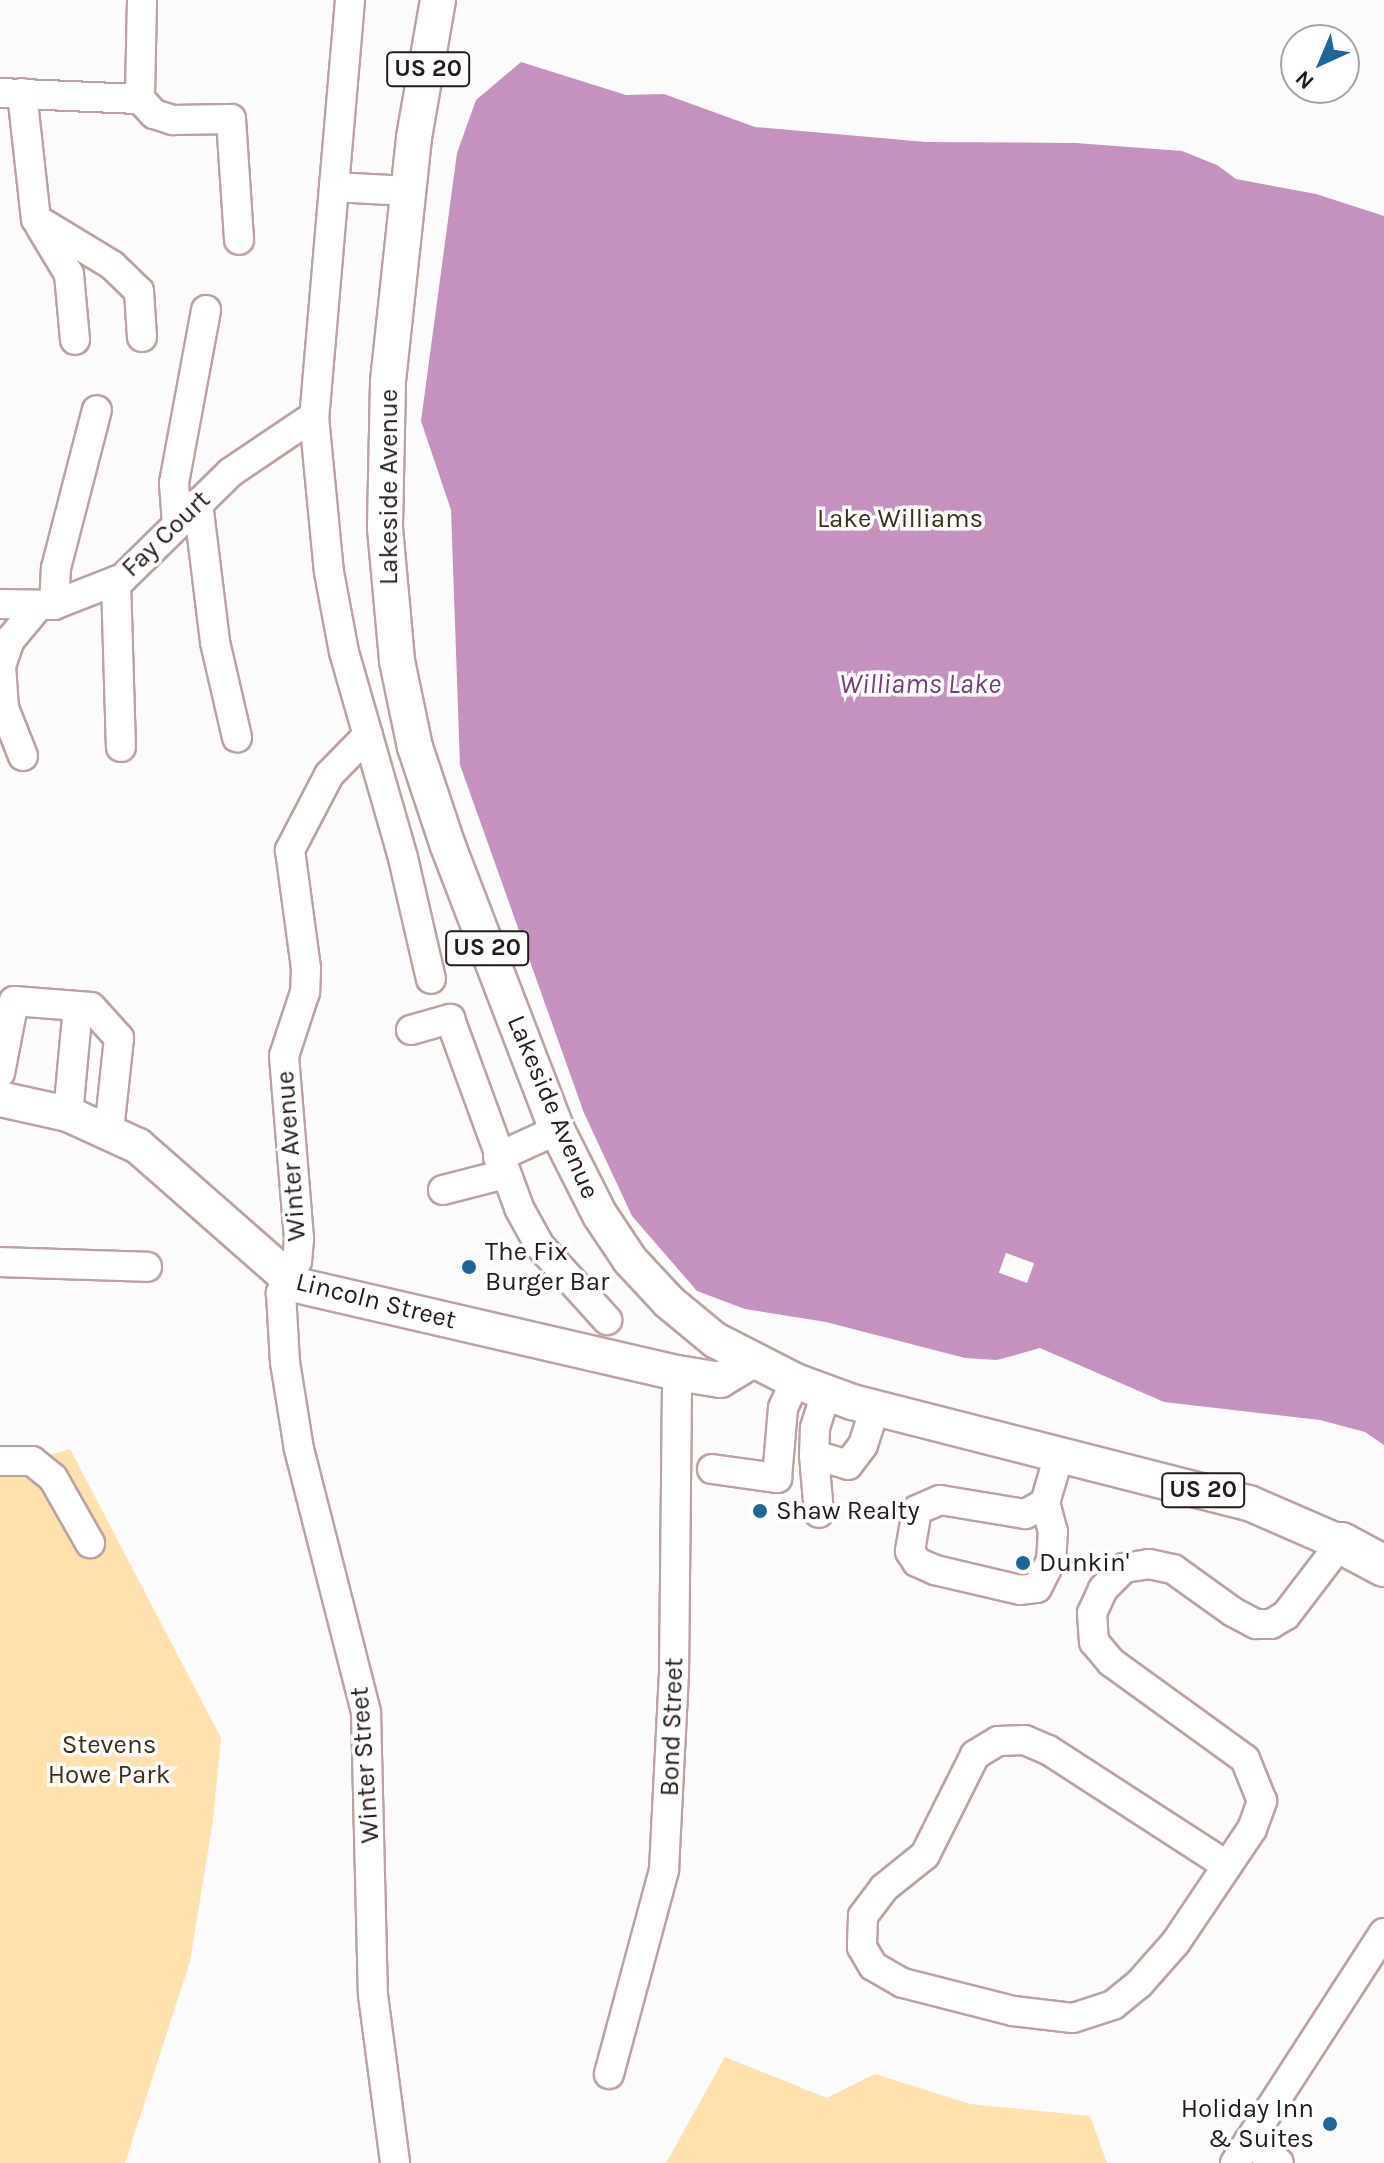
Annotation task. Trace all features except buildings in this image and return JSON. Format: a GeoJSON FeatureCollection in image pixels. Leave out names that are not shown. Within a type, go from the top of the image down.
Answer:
{"type":"FeatureCollection","features":[{"type":"Feature","properties":{"kind":"highway","name":"Lakeside Avenue"},"geometry":{"type":"LineString","coordinates":[[1341,1543],[1384,1566]]}},
{"type":"Feature","properties":{"kind":"main road","name":"Lakeside Avenue"},"geometry":{"type":"LineString","coordinates":[[414,138],[415,0]]}},
{"type":"Feature","properties":{"kind":"main road","name":"Lakeside Avenue"},"geometry":{"type":"LineString","coordinates":[[438,0],[414,138],[388,382],[387,573],[405,704],[448,846],[557,1130],[630,1260],[703,1330],[752,1361],[811,1386],[875,1408],[1249,1503],[1341,1543]]}},
{"type":"Feature","properties":{"kind":"main road","name":"Lincoln Street"},"geometry":{"type":"LineString","coordinates":[[0,1099],[68,1114],[109,1131],[171,1170],[286,1279],[326,1293],[677,1373],[720,1380],[752,1361]]}},
{"type":"Feature","properties":{"kind":"street"},"geometry":{"type":"LineString","coordinates":[[142,0],[140,99],[154,114],[173,120],[231,119],[239,240]]}},
{"type":"Feature","properties":{"kind":"street"},"geometry":{"type":"LineString","coordinates":[[350,0],[314,416],[329,572],[344,652],[403,858],[431,979]]}},
{"type":"Feature","properties":{"kind":"street"},"geometry":{"type":"LineString","coordinates":[[75,340],[69,274],[36,219],[11,93],[140,99]]}},
{"type":"Feature","properties":{"kind":"street"},"geometry":{"type":"LineString","coordinates":[[334,187],[408,191]]}},
{"type":"Feature","properties":{"kind":"street"},"geometry":{"type":"LineString","coordinates":[[36,219],[112,265],[139,291],[142,337]]}},
{"type":"Feature","properties":{"kind":"street"},"geometry":{"type":"LineString","coordinates":[[177,524],[174,483],[206,310]]}},
{"type":"Feature","properties":{"kind":"street"},"geometry":{"type":"LineString","coordinates":[[23,756],[4,708],[1,666],[10,640],[45,607],[97,410]]}},
{"type":"Feature","properties":{"kind":"street","name":"Fay Court"},"geometry":{"type":"LineString","coordinates":[[0,604],[45,607],[116,581],[231,472],[314,416]]}},
{"type":"Feature","properties":{"kind":"street"},"geometry":{"type":"LineString","coordinates":[[198,503],[217,655],[237,737]]}},
{"type":"Feature","properties":{"kind":"street"},"geometry":{"type":"LineString","coordinates":[[116,581],[121,747]]}},
{"type":"Feature","properties":{"kind":"street","name":"Winter Avenue"},"geometry":{"type":"LineString","coordinates":[[286,1279],[297,1261],[299,1239],[284,1069],[306,980],[298,891],[290,850],[297,830],[329,775],[368,735]]}},
{"type":"Feature","properties":{"kind":"street"},"geometry":{"type":"LineString","coordinates":[[403,858],[448,846]]}},
{"type":"Feature","properties":{"kind":"street"},"geometry":{"type":"LineString","coordinates":[[0,1073],[14,1001],[91,1007],[119,1038],[109,1131]]}},
{"type":"Feature","properties":{"kind":"street"},"geometry":{"type":"LineString","coordinates":[[68,1114],[78,1007]]}},
{"type":"Feature","properties":{"kind":"street"},"geometry":{"type":"LineString","coordinates":[[411,1030],[450,1019],[502,1166],[540,1246],[607,1320]]}},
{"type":"Feature","properties":{"kind":"street"},"geometry":{"type":"LineString","coordinates":[[443,1190],[502,1166],[557,1130]]}},
{"type":"Feature","properties":{"kind":"street"},"geometry":{"type":"LineString","coordinates":[[0,1262],[147,1267]]}},
{"type":"Feature","properties":{"kind":"street","name":"Winter Street"},"geometry":{"type":"LineString","coordinates":[[286,1279],[281,1293],[285,1362],[299,1449],[366,1712],[373,1995],[395,2163]]}},
{"type":"Feature","properties":{"kind":"street","name":"Bond Street"},"geometry":{"type":"LineString","coordinates":[[609,2074],[664,1870],[674,1674],[677,1373]]}},
{"type":"Feature","properties":{"kind":"street"},"geometry":{"type":"LineString","coordinates":[[811,1386],[819,1513]]}},
{"type":"Feature","properties":{"kind":"street"},"geometry":{"type":"LineString","coordinates":[[712,1469],[777,1478],[783,1408],[811,1386]]}},
{"type":"Feature","properties":{"kind":"street"},"geometry":{"type":"LineString","coordinates":[[814,1455],[848,1465],[863,1445],[875,1408]]}},
{"type":"Feature","properties":{"kind":"street"},"geometry":{"type":"LineString","coordinates":[[1045,1503],[1025,1514],[959,1499],[940,1500],[917,1510],[910,1532],[917,1562],[1020,1590],[1037,1588],[1051,1560],[1053,1532],[1045,1503],[1059,1455]]}},
{"type":"Feature","properties":{"kind":"street"},"geometry":{"type":"LineString","coordinates":[[0,1461],[32,1461],[53,1478],[90,1543]]}},
{"type":"Feature","properties":{"kind":"street"},"geometry":{"type":"LineString","coordinates":[[1226,1865],[1048,1750],[1025,1740],[998,1741],[975,1755],[925,1855],[884,1888],[863,1916],[862,1947],[873,1966],[903,1983],[1013,2011],[1073,2018],[1113,2005],[1139,1984],[1176,1942],[1252,1829],[1262,1801],[1256,1779],[1245,1759],[1111,1662],[1094,1642],[1092,1613],[1103,1589],[1124,1568],[1149,1564],[1173,1569],[1256,1624],[1271,1624],[1286,1615],[1341,1543]]}},
{"type":"Feature","properties":{"kind":"street"},"geometry":{"type":"LineString","coordinates":[[1279,2163],[1242,2152],[1384,1933]]}},
{"type":"Feature","properties":{"kind":"green space","name":"Stevens Howe Park"},"geometry":{"type":"Polygon","coordinates":[[[70,1449],[221,1738],[213,1820],[190,1961],[125,2163],[0,2163],[0,1471],[70,1449]]]}},
{"type":"Feature","properties":{"kind":"green space"},"geometry":{"type":"Polygon","coordinates":[[[725,2057],[827,2098],[875,2074],[970,2104],[1090,2116],[1107,2163],[666,2163],[725,2057]]]}},
{"type":"Feature","properties":{"kind":"water","name":"Williams Lake"},"geometry":{"type":"Polygon","coordinates":[[[521,62],[626,95],[664,94],[755,127],[926,142],[1076,143],[1182,151],[1217,165],[1236,179],[1316,194],[1384,216],[1384,1445],[1365,1432],[1320,1420],[1164,1402],[1040,1348],[997,1360],[965,1358],[826,1322],[745,1309],[697,1291],[632,1216],[584,1113],[460,765],[451,510],[421,421],[457,153],[476,100],[521,62]]]}},
{"type":"Feature","properties":{"kind":"pier"},"geometry":{"type":"Polygon","coordinates":[[[1006,1253],[1034,1263],[1027,1283],[999,1273],[1006,1253]]]}},
{"type":"Feature","properties":{"kind":"place","name":"The Fix Burger Bar"},"geometry":{"type":"Point","coordinates":[469,1267]}},
{"type":"Feature","properties":{"kind":"place","name":"Shaw Realty"},"geometry":{"type":"Point","coordinates":[760,1511]}},
{"type":"Feature","properties":{"kind":"place","name":"Dunkin'"},"geometry":{"type":"Point","coordinates":[1023,1563]}},
{"type":"Feature","properties":{"kind":"place","name":"Holiday Inn & Suites"},"geometry":{"type":"Point","coordinates":[1330,2124]}},
{"type":"Feature","properties":{"kind":"park label","name":"Lake Williams"},"geometry":{"type":"Point","coordinates":[900,519]}}]}
